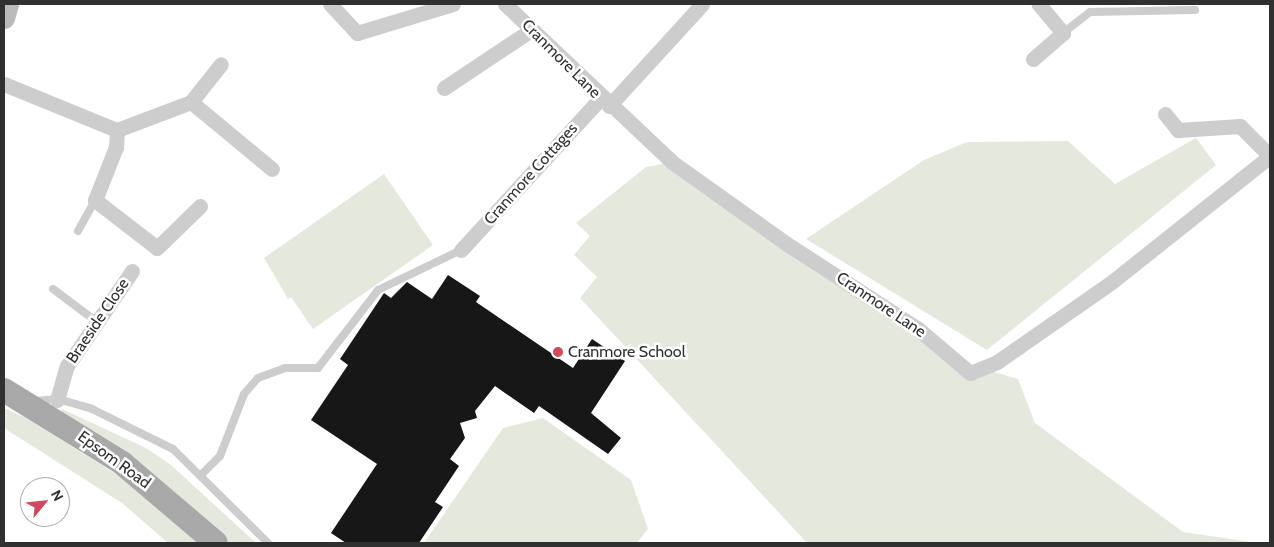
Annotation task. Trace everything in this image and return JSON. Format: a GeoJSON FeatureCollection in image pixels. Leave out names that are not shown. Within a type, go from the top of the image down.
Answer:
{"type":"FeatureCollection","features":[{"type":"Feature","properties":{"kind":"main road","name":"Epsom Road"},"geometry":{"type":"LineString","coordinates":[[4,390],[27,402],[122,463],[216,543]]}},
{"type":"Feature","properties":{"kind":"street"},"geometry":{"type":"LineString","coordinates":[[4,18],[8,4]]}},
{"type":"Feature","properties":{"kind":"street"},"geometry":{"type":"LineString","coordinates":[[330,4],[357,33],[453,4]]}},
{"type":"Feature","properties":{"kind":"street","name":"Cranmore Lane"},"geometry":{"type":"LineString","coordinates":[[505,4],[605,102],[672,162],[786,244],[917,328],[970,373],[997,362],[1114,281],[1270,156]]}},
{"type":"Feature","properties":{"kind":"street","name":"Cranmore Cottages"},"geometry":{"type":"LineString","coordinates":[[461,250],[702,4]]}},
{"type":"Feature","properties":{"kind":"street"},"geometry":{"type":"LineString","coordinates":[[1033,59],[1063,32],[1039,4]]}},
{"type":"Feature","properties":{"kind":"street"},"geometry":{"type":"LineString","coordinates":[[444,88],[531,30]]}},
{"type":"Feature","properties":{"kind":"street"},"geometry":{"type":"LineString","coordinates":[[4,84],[118,130],[191,102],[220,64]]}},
{"type":"Feature","properties":{"kind":"street"},"geometry":{"type":"LineString","coordinates":[[191,102],[272,169]]}},
{"type":"Feature","properties":{"kind":"street"},"geometry":{"type":"LineString","coordinates":[[1165,114],[1178,130],[1240,126],[1270,156]]}},
{"type":"Feature","properties":{"kind":"street"},"geometry":{"type":"LineString","coordinates":[[118,130],[116,147],[95,200],[157,248],[200,206]]}},
{"type":"Feature","properties":{"kind":"street","name":"Braeside Close"},"geometry":{"type":"LineString","coordinates":[[57,400],[67,366],[132,271]]}},
{"type":"Feature","properties":{"kind":"lane"},"geometry":{"type":"LineString","coordinates":[[1063,32],[1090,12],[1195,10]]}},
{"type":"Feature","properties":{"kind":"lane"},"geometry":{"type":"LineString","coordinates":[[78,231],[95,200]]}},
{"type":"Feature","properties":{"kind":"lane"},"geometry":{"type":"LineString","coordinates":[[201,475],[220,456],[244,394],[258,378],[285,368],[318,368],[378,290],[461,250]]}},
{"type":"Feature","properties":{"kind":"lane"},"geometry":{"type":"LineString","coordinates":[[53,289],[97,322]]}},
{"type":"Feature","properties":{"kind":"lane"},"geometry":{"type":"LineString","coordinates":[[27,402],[57,400],[92,409],[173,449],[268,543]]}},
{"type":"Feature","properties":{"kind":"shaded area"},"geometry":{"type":"Polygon","coordinates":[[[1196,138],[1216,165],[987,350],[806,239],[924,160],[967,142],[1068,141],[1115,184],[1196,138]]]}},
{"type":"Feature","properties":{"kind":"shaded area"},"geometry":{"type":"Polygon","coordinates":[[[672,162],[953,360],[1018,379],[1035,423],[1183,532],[1258,543],[807,543],[580,298],[597,277],[574,255],[590,236],[576,223],[646,167],[672,162]]]}},
{"type":"Feature","properties":{"kind":"shaded area"},"geometry":{"type":"Polygon","coordinates":[[[384,174],[433,245],[313,329],[291,297],[288,299],[264,258],[384,174]]]}},
{"type":"Feature","properties":{"kind":"shaded area"},"geometry":{"type":"Polygon","coordinates":[[[4,408],[26,418],[140,489],[204,543],[168,543],[122,503],[4,428],[4,408]]]}},
{"type":"Feature","properties":{"kind":"shaded area"},"geometry":{"type":"Polygon","coordinates":[[[62,409],[146,448],[171,465],[256,543],[230,543],[61,412],[62,409]]]}},
{"type":"Feature","properties":{"kind":"shaded area"},"geometry":{"type":"Polygon","coordinates":[[[543,418],[631,480],[648,529],[637,543],[424,543],[503,428],[543,418]]]}},
{"type":"Feature","properties":{"kind":"building"},"geometry":{"type":"Polygon","coordinates":[[[448,275],[480,296],[476,302],[573,368],[592,339],[625,361],[591,413],[621,438],[608,454],[539,406],[534,413],[495,386],[475,411],[477,418],[460,423],[465,438],[450,459],[459,466],[435,502],[443,507],[419,543],[346,543],[331,533],[377,464],[311,420],[348,365],[340,359],[384,293],[391,298],[407,282],[432,299],[448,275]]]}},
{"type":"Feature","properties":{"kind":"place","name":"Cranmore School"},"geometry":{"type":"Point","coordinates":[558,352]}}]}
